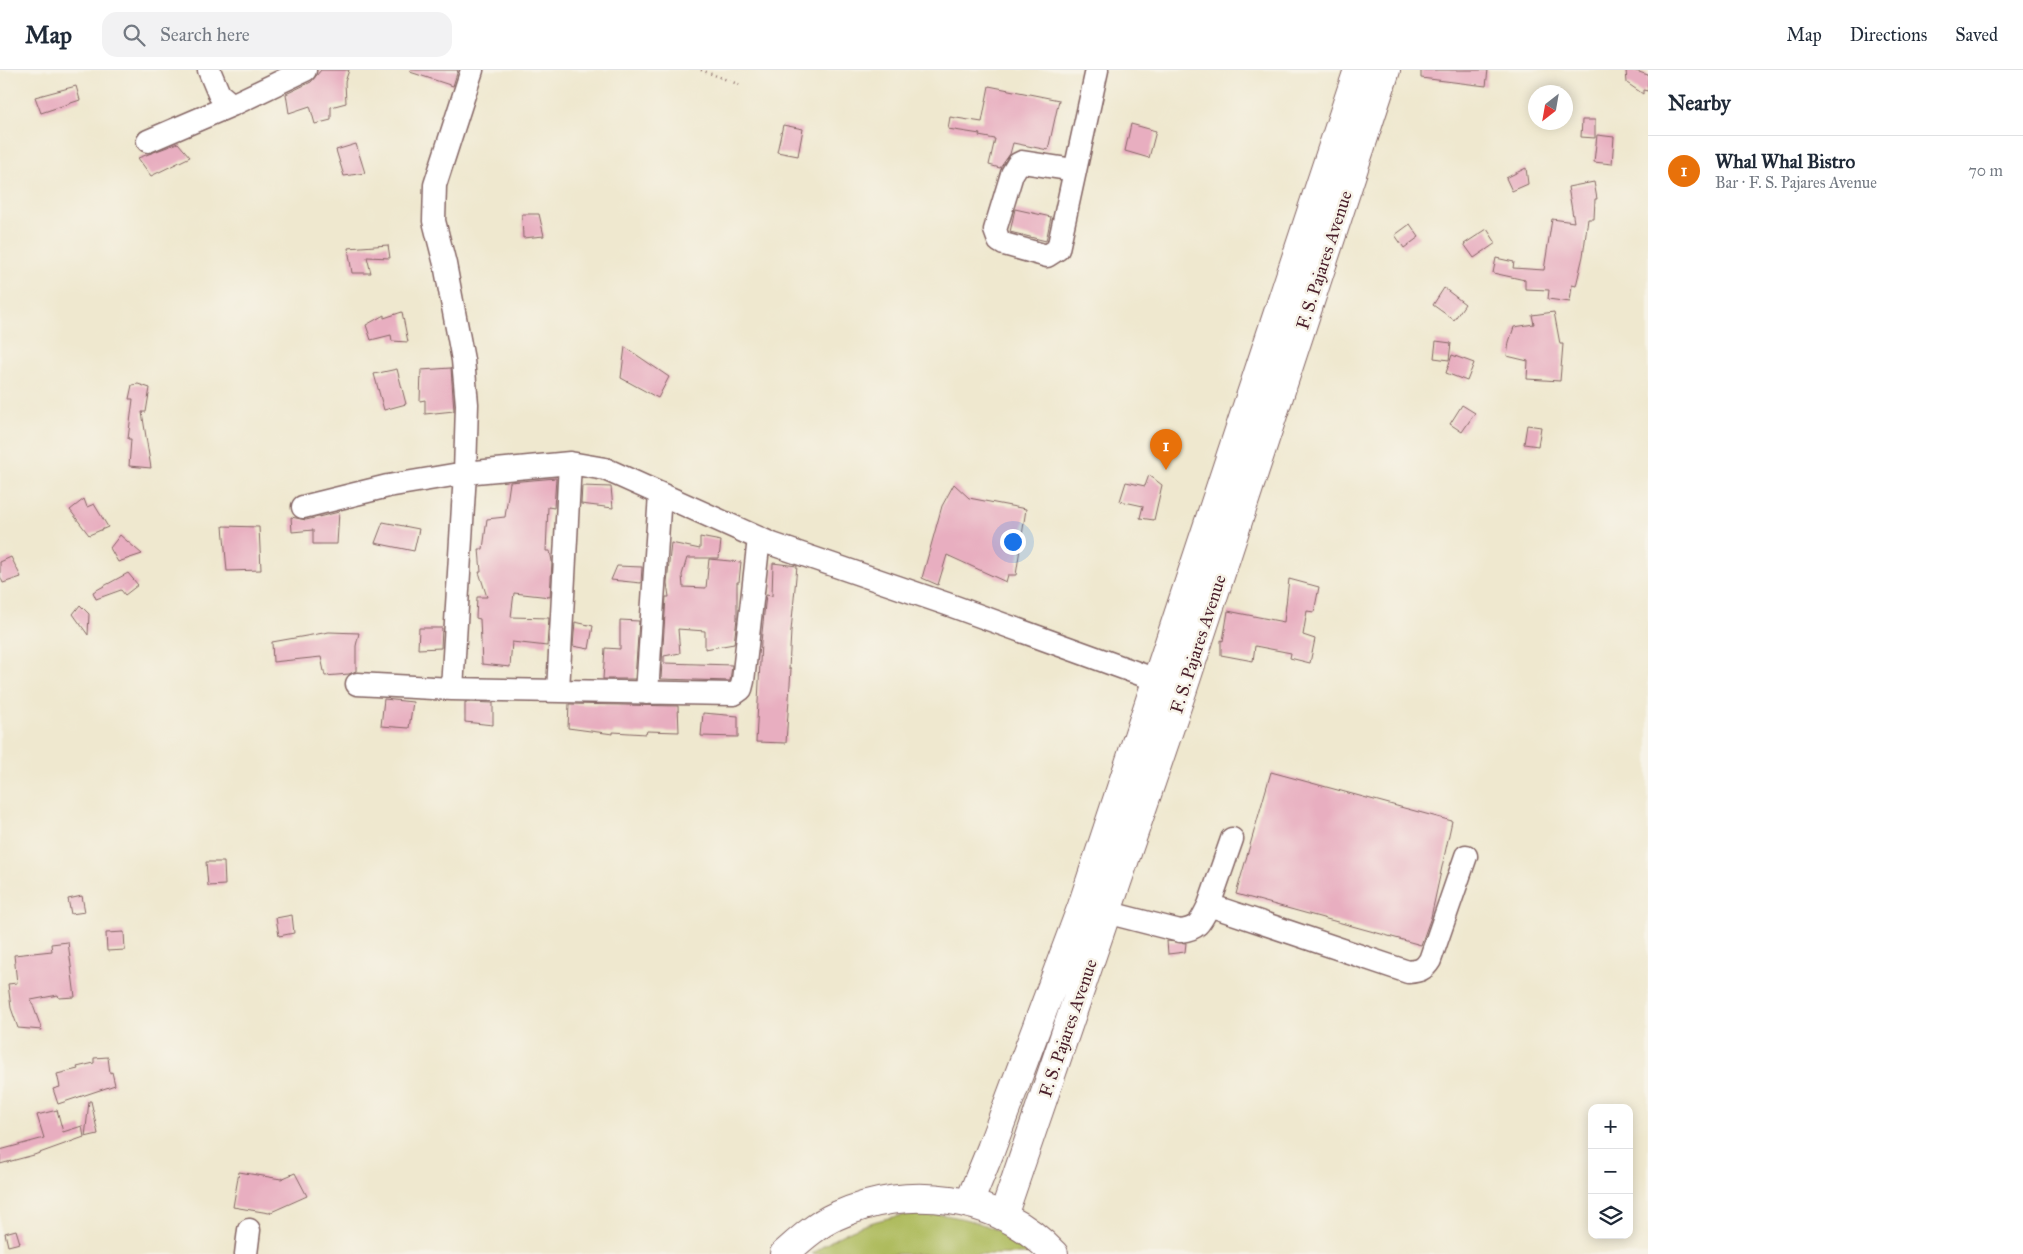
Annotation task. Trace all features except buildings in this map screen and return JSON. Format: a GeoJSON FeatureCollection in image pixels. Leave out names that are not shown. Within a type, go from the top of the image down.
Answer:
{"type":"FeatureCollection","features":[{"type":"Feature","properties":{"kind":"main road","name":"F. S. Pajares Avenue"},"geometry":{"type":"LineString","coordinates":[[1003,1216],[1094,909],[1155,680],[1358,70]]}},
{"type":"Feature","properties":{"kind":"main road","name":"F. S. Pajares Avenue"},"geometry":{"type":"LineString","coordinates":[[969,1204],[1094,909],[1183,689],[1386,70]]}},
{"type":"Feature","properties":{"kind":"main road"},"geometry":{"type":"LineString","coordinates":[[1209,522],[1235,530]]}},
{"type":"Feature","properties":{"kind":"main road"},"geometry":{"type":"LineString","coordinates":[[784,1254],[805,1234],[834,1217],[866,1204],[900,1198],[935,1198],[969,1204],[1003,1216],[1043,1242],[1054,1254]]}},
{"type":"Feature","properties":{"kind":"street"},"geometry":{"type":"LineString","coordinates":[[209,70],[219,94],[232,105]]}},
{"type":"Feature","properties":{"kind":"street"},"geometry":{"type":"LineString","coordinates":[[148,141],[232,105],[305,70]]}},
{"type":"Feature","properties":{"kind":"street"},"geometry":{"type":"LineString","coordinates":[[452,689],[465,473],[467,404],[463,360],[445,264],[434,221],[434,212],[435,185],[472,70]]}},
{"type":"Feature","properties":{"kind":"street"},"geometry":{"type":"LineString","coordinates":[[1074,170],[1022,162],[1018,164],[1012,174],[996,230],[999,241],[1047,256],[1058,250],[1097,70]]}},
{"type":"Feature","properties":{"kind":"street"},"geometry":{"type":"LineString","coordinates":[[558,691],[570,463]]}},
{"type":"Feature","properties":{"kind":"street"},"geometry":{"type":"LineString","coordinates":[[303,507],[388,486],[465,473],[570,463],[606,469],[759,538],[1183,689]]}},
{"type":"Feature","properties":{"kind":"street"},"geometry":{"type":"LineString","coordinates":[[647,693],[660,494]]}},
{"type":"Feature","properties":{"kind":"street"},"geometry":{"type":"LineString","coordinates":[[357,684],[452,689],[734,694],[741,689],[744,681],[759,538]]}},
{"type":"Feature","properties":{"kind":"street"},"geometry":{"type":"LineString","coordinates":[[1094,909],[1180,931],[1190,930],[1200,924],[1232,839]]}},
{"type":"Feature","properties":{"kind":"street"},"geometry":{"type":"LineString","coordinates":[[1208,905],[1408,972],[1419,971],[1426,967],[1430,960],[1466,856]]}},
{"type":"Feature","properties":{"kind":"street"},"geometry":{"type":"LineString","coordinates":[[246,1254],[249,1230]]}},
{"type":"Feature","properties":{"kind":"path"},"geometry":{"type":"LineString","coordinates":[[701,70],[743,86]]}},
{"type":"Feature","properties":{"kind":"green space"},"geometry":{"type":"Polygon","coordinates":[[[925,1213],[970,1220],[998,1230],[1037,1254],[812,1254],[851,1230],[879,1220],[925,1213]]]}},
{"type":"Feature","properties":{"kind":"place","name":"Whal Whal Bistro"},"geometry":{"type":"Point","coordinates":[1166,470]}}]}
